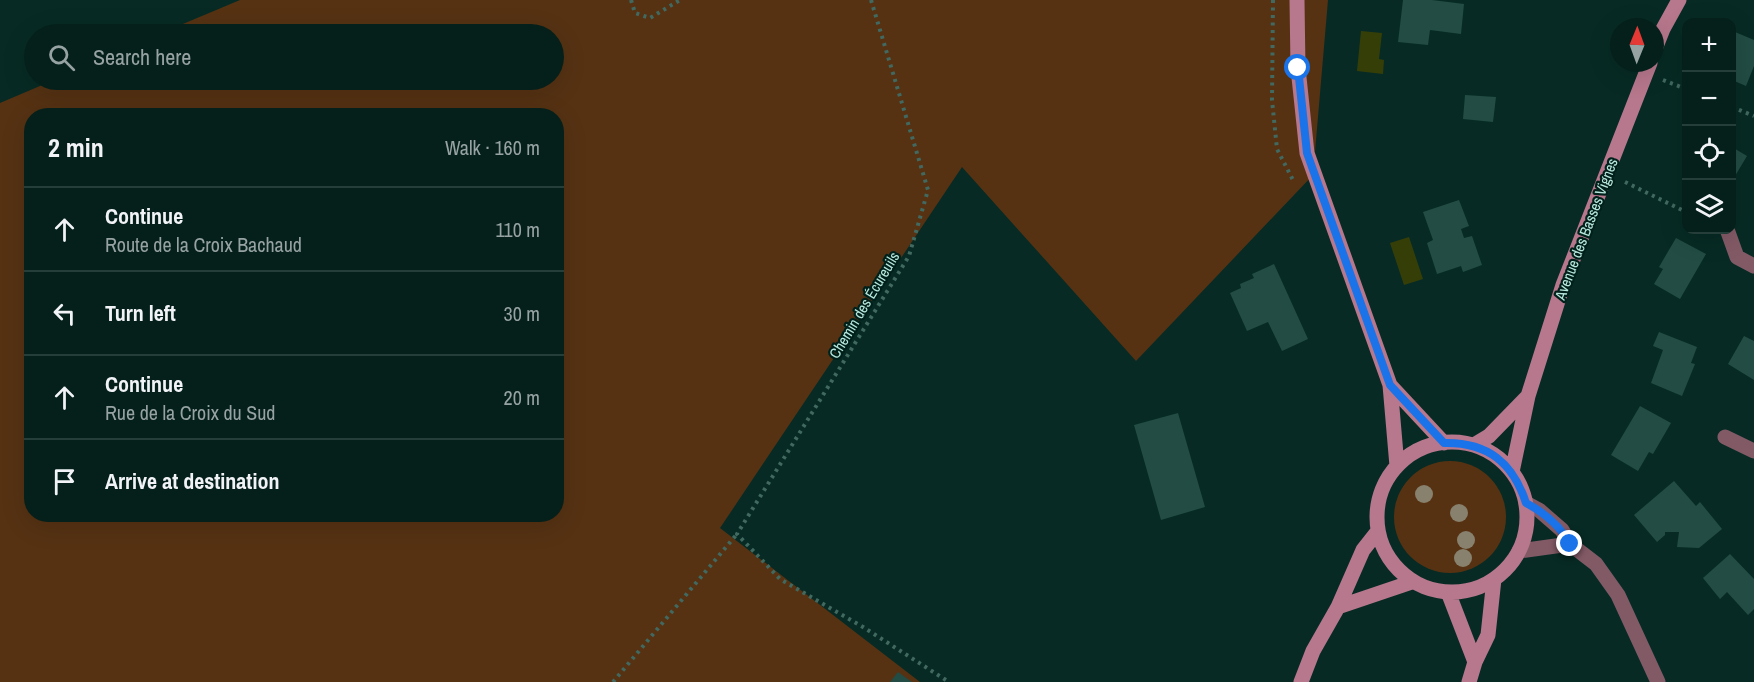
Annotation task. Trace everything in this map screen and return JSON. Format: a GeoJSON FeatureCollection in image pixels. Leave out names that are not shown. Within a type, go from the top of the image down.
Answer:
{"type":"FeatureCollection","features":[{"type":"Feature","properties":{"kind":"main road"},"geometry":{"type":"LineString","coordinates":[[1297,0],[1298,68],[1307,153],[1390,385],[1397,466]]}},
{"type":"Feature","properties":{"kind":"main road"},"geometry":{"type":"LineString","coordinates":[[1664,26],[1679,0]]}},
{"type":"Feature","properties":{"kind":"main road","name":"Avenue des Basses Vignes"},"geometry":{"type":"LineString","coordinates":[[1512,472],[1528,396],[1563,285],[1646,72]]}},
{"type":"Feature","properties":{"kind":"main road"},"geometry":{"type":"LineString","coordinates":[[1390,385],[1444,443]]}},
{"type":"Feature","properties":{"kind":"main road","name":"Avenue des Basses Vignes"},"geometry":{"type":"LineString","coordinates":[[1473,445],[1489,436],[1528,396]]}},
{"type":"Feature","properties":{"kind":"main road"},"geometry":{"type":"LineString","coordinates":[[1459,442],[1473,445],[1495,456],[1512,472],[1521,487],[1526,503],[1526,527],[1519,551],[1494,579],[1472,589],[1448,592],[1412,582],[1396,567],[1384,550],[1378,531],[1377,508],[1384,485],[1397,466],[1411,454],[1444,443],[1459,442]]}},
{"type":"Feature","properties":{"kind":"main road"},"geometry":{"type":"LineString","coordinates":[[1301,682],[1312,651],[1338,606],[1363,550],[1378,531]]}},
{"type":"Feature","properties":{"kind":"main road"},"geometry":{"type":"LineString","coordinates":[[1469,682],[1475,662],[1488,635],[1494,579]]}},
{"type":"Feature","properties":{"kind":"main road"},"geometry":{"type":"LineString","coordinates":[[1338,606],[1412,582]]}},
{"type":"Feature","properties":{"kind":"main road"},"geometry":{"type":"LineString","coordinates":[[1448,592],[1475,662]]}},
{"type":"Feature","properties":{"kind":"street"},"geometry":{"type":"LineString","coordinates":[[1729,234],[1737,256],[1754,266]]}},
{"type":"Feature","properties":{"kind":"street"},"geometry":{"type":"LineString","coordinates":[[1725,437],[1754,451]]}},
{"type":"Feature","properties":{"kind":"street"},"geometry":{"type":"LineString","coordinates":[[1526,503],[1539,510],[1562,530],[1570,544],[1596,564],[1618,595],[1658,682]]}},
{"type":"Feature","properties":{"kind":"street"},"geometry":{"type":"LineString","coordinates":[[1519,551],[1570,544]]}},
{"type":"Feature","properties":{"kind":"path"},"geometry":{"type":"LineString","coordinates":[[631,0],[635,13],[650,18],[681,0]]}},
{"type":"Feature","properties":{"kind":"path","name":"Chemin des Écureuils"},"geometry":{"type":"LineString","coordinates":[[613,682],[737,534],[909,256],[928,190],[871,0]]}},
{"type":"Feature","properties":{"kind":"path"},"geometry":{"type":"LineString","coordinates":[[1736,109],[1754,116]]}},
{"type":"Feature","properties":{"kind":"path"},"geometry":{"type":"LineString","coordinates":[[1619,179],[1682,210]]}},
{"type":"Feature","properties":{"kind":"path"},"geometry":{"type":"LineString","coordinates":[[737,534],[780,579],[863,627],[949,682]]}},
{"type":"Feature","properties":{"kind":"shaded area"},"geometry":{"type":"Polygon","coordinates":[[[240,0],[1328,0],[1313,175],[1136,361],[962,167],[720,528],[920,682],[0,682],[0,103],[31,90],[564,90],[564,24],[183,24],[240,0]]]}},
{"type":"Feature","properties":{"kind":"shaded area"},"geometry":{"type":"Polygon","coordinates":[[[1361,31],[1382,33],[1379,59],[1384,60],[1383,74],[1357,71],[1361,31]]]}},
{"type":"Feature","properties":{"kind":"shaded area"},"geometry":{"type":"Polygon","coordinates":[[[1409,237],[1423,279],[1404,285],[1390,243],[1409,237]]]}},
{"type":"Feature","properties":{"kind":"shaded area"},"geometry":{"type":"Polygon","coordinates":[[[1450,461],[1471,465],[1490,477],[1502,496],[1506,517],[1502,538],[1490,557],[1471,569],[1450,573],[1429,569],[1410,557],[1398,538],[1394,517],[1398,496],[1410,477],[1429,465],[1450,461]]]}},
{"type":"Feature","properties":{"kind":"building"},"geometry":{"type":"Polygon","coordinates":[[[1403,0],[1432,0],[1464,4],[1461,34],[1430,30],[1428,45],[1398,42],[1403,0]]]}},
{"type":"Feature","properties":{"kind":"building"},"geometry":{"type":"Polygon","coordinates":[[[1736,32],[1754,40],[1754,66],[1746,86],[1736,82],[1736,32]]]}},
{"type":"Feature","properties":{"kind":"building"},"geometry":{"type":"Polygon","coordinates":[[[1465,95],[1496,97],[1493,122],[1463,119],[1465,95]]]}},
{"type":"Feature","properties":{"kind":"building"},"geometry":{"type":"Polygon","coordinates":[[[1736,149],[1747,156],[1736,174],[1736,149]]]}},
{"type":"Feature","properties":{"kind":"building"},"geometry":{"type":"Polygon","coordinates":[[[1459,200],[1469,226],[1461,229],[1464,238],[1472,236],[1482,265],[1463,272],[1461,266],[1437,274],[1427,243],[1433,240],[1423,212],[1459,200]]]}},
{"type":"Feature","properties":{"kind":"building"},"geometry":{"type":"Polygon","coordinates":[[[1676,238],[1706,254],[1680,299],[1654,284],[1663,269],[1659,267],[1676,238]]]}},
{"type":"Feature","properties":{"kind":"building"},"geometry":{"type":"Polygon","coordinates":[[[1274,264],[1308,339],[1282,351],[1268,322],[1247,331],[1230,293],[1241,288],[1240,284],[1254,278],[1252,274],[1274,264]]]}},
{"type":"Feature","properties":{"kind":"building"},"geometry":{"type":"Polygon","coordinates":[[[1659,332],[1697,347],[1691,363],[1695,364],[1682,396],[1651,383],[1663,350],[1653,346],[1659,332]]]}},
{"type":"Feature","properties":{"kind":"building"},"geometry":{"type":"Polygon","coordinates":[[[1744,336],[1754,341],[1754,380],[1728,364],[1744,336]]]}},
{"type":"Feature","properties":{"kind":"building"},"geometry":{"type":"Polygon","coordinates":[[[1640,406],[1671,423],[1653,454],[1649,452],[1638,471],[1611,455],[1640,406]]]}},
{"type":"Feature","properties":{"kind":"building"},"geometry":{"type":"Polygon","coordinates":[[[1178,413],[1205,507],[1161,520],[1134,425],[1178,413]]]}},
{"type":"Feature","properties":{"kind":"building"},"geometry":{"type":"Polygon","coordinates":[[[1674,481],[1696,506],[1700,502],[1722,529],[1699,548],[1677,547],[1679,532],[1665,532],[1665,535],[1657,542],[1634,515],[1674,481]]]}},
{"type":"Feature","properties":{"kind":"building"},"geometry":{"type":"Polygon","coordinates":[[[1730,554],[1754,579],[1754,609],[1748,615],[1727,592],[1720,599],[1703,578],[1730,554]]]}},
{"type":"Feature","properties":{"kind":"building"},"geometry":{"type":"Polygon","coordinates":[[[898,672],[912,682],[890,682],[898,672]]]}},
{"type":"Feature","properties":{"kind":"route"},"geometry":{"type":"LineString","coordinates":[[1298,68],[1307,153],[1390,385],[1444,443],[1459,442],[1473,445],[1495,456],[1512,472],[1521,487],[1526,503],[1539,510],[1562,530],[1570,544]]}}]}
